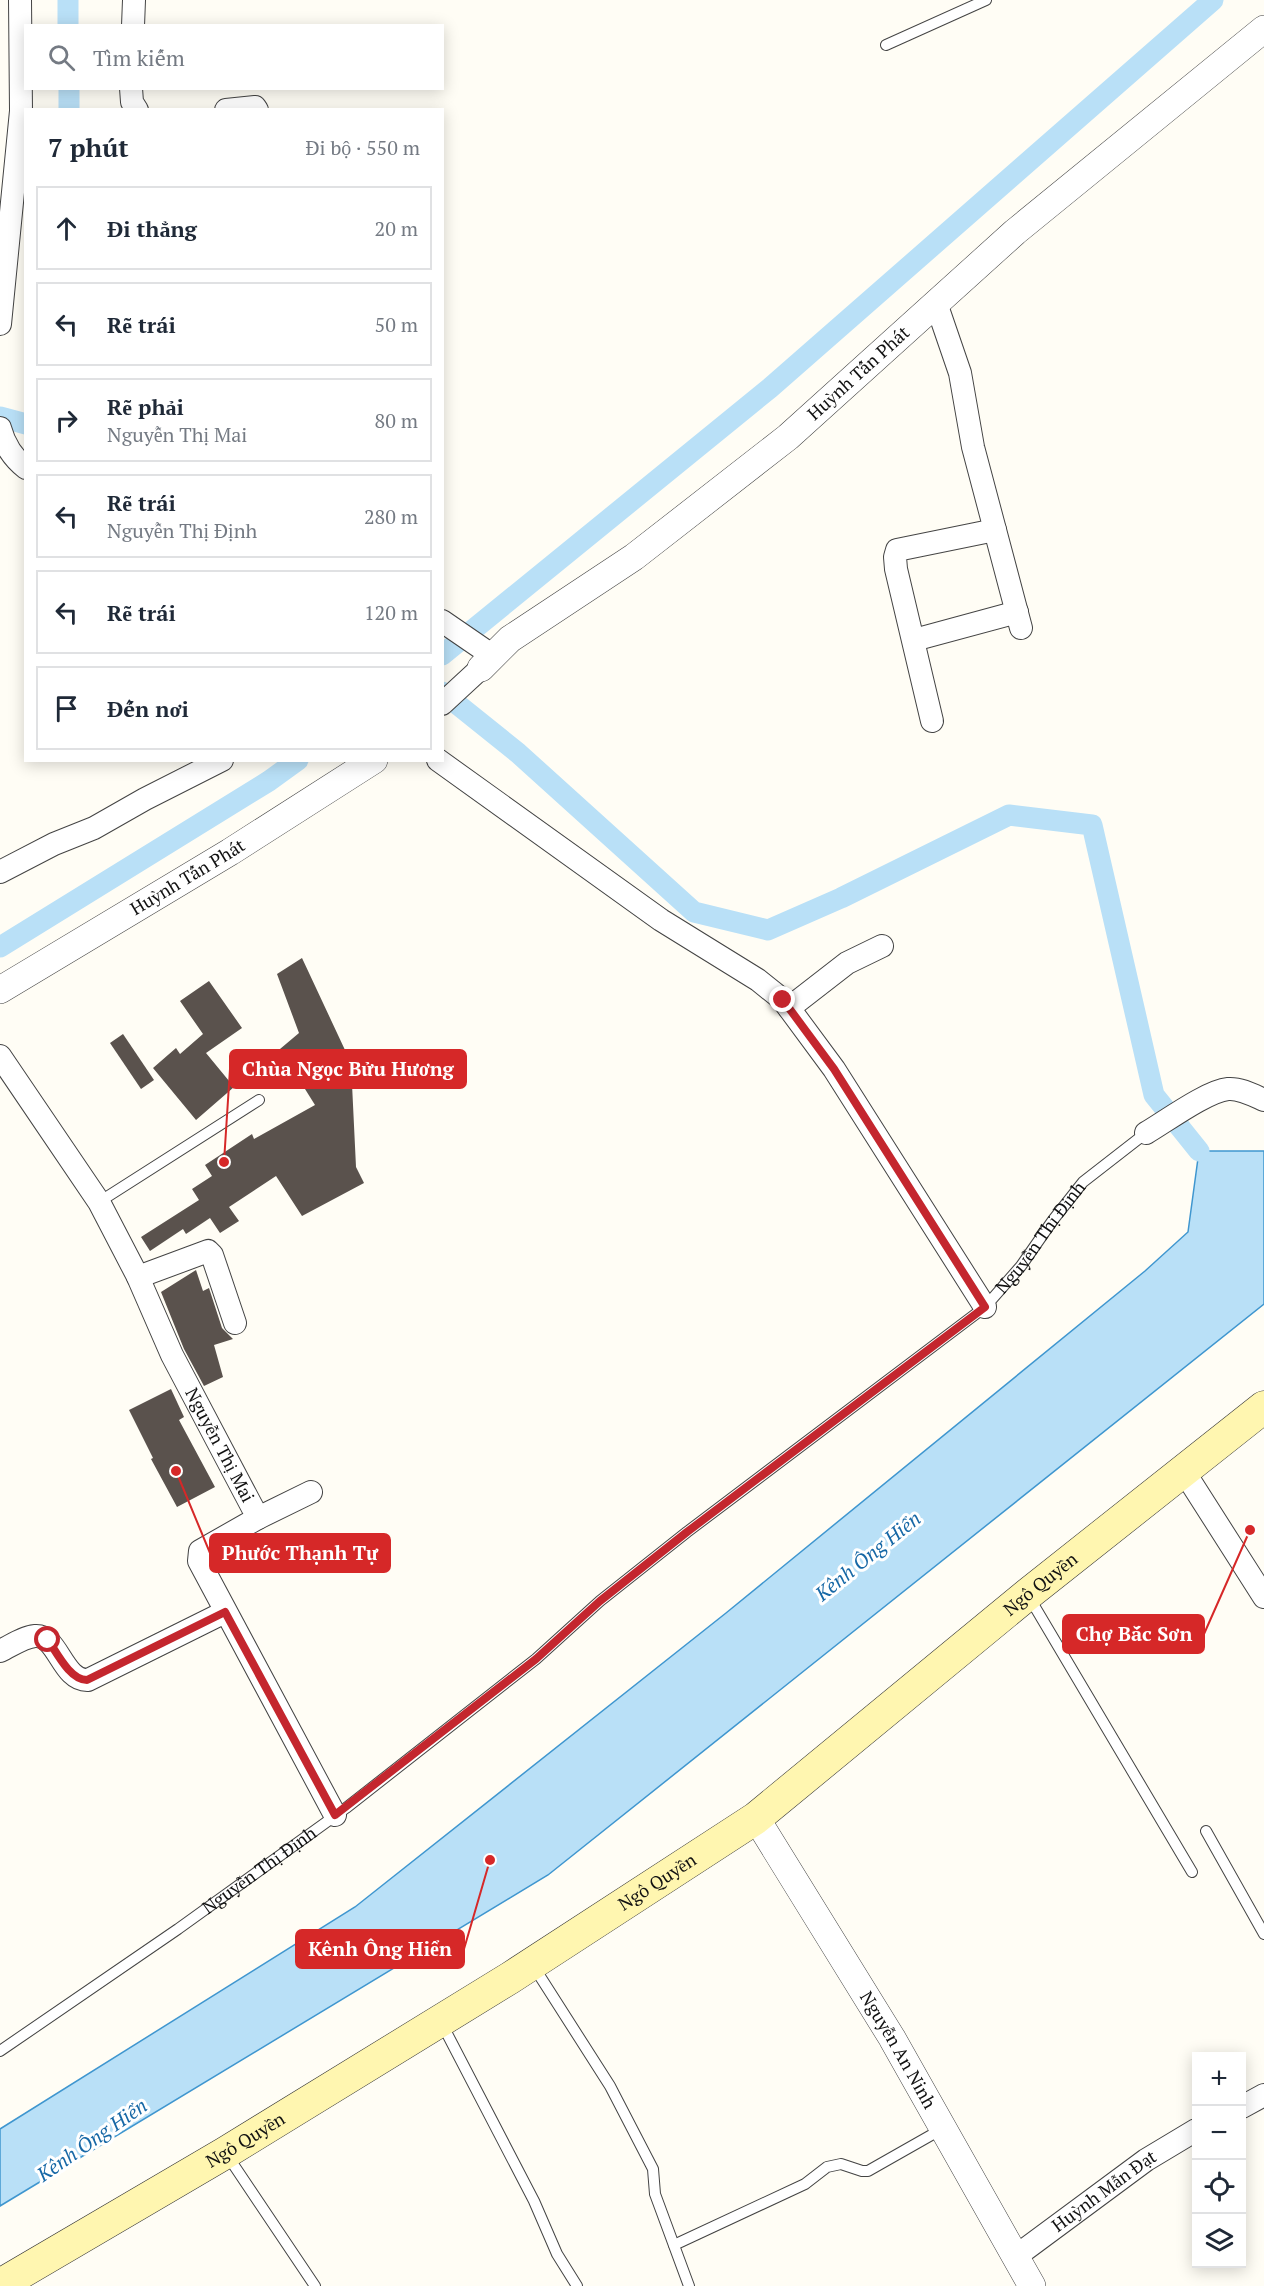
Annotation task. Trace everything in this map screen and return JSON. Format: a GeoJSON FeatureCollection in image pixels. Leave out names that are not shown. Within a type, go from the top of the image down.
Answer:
{"type":"FeatureCollection","features":[{"type":"Feature","properties":{"kind":"main road","name":"Ngô Quyền"},"geometry":{"type":"LineString","coordinates":[[0,2285],[440,2021],[756,1818],[1028,1594],[1264,1407]]}},
{"type":"Feature","properties":{"kind":"street"},"geometry":{"type":"LineString","coordinates":[[0,324],[21,111],[20,0]]}},
{"type":"Feature","properties":{"kind":"street"},"geometry":{"type":"LineString","coordinates":[[133,24],[134,0]]}},
{"type":"Feature","properties":{"kind":"street","name":"Huỳnh Tấn Phát"},"geometry":{"type":"LineString","coordinates":[[444,702],[483,656],[634,557],[788,436],[1015,232],[1264,29]]}},
{"type":"Feature","properties":{"kind":"street"},"geometry":{"type":"LineString","coordinates":[[131,90],[135,108]]}},
{"type":"Feature","properties":{"kind":"street"},"geometry":{"type":"LineString","coordinates":[[914,640],[1019,620],[973,447],[960,373],[936,303]]}},
{"type":"Feature","properties":{"kind":"street"},"geometry":{"type":"LineString","coordinates":[[1,434],[18,462],[24,466]]}},
{"type":"Feature","properties":{"kind":"street"},"geometry":{"type":"LineString","coordinates":[[932,721],[896,569],[897,550],[995,530]]}},
{"type":"Feature","properties":{"kind":"street"},"geometry":{"type":"LineString","coordinates":[[444,623],[483,656]]}},
{"type":"Feature","properties":{"kind":"street"},"geometry":{"type":"LineString","coordinates":[[0,872],[54,844],[94,828],[218,762]]}},
{"type":"Feature","properties":{"kind":"street","name":"Huỳnh Tấn Phát"},"geometry":{"type":"LineString","coordinates":[[0,990],[230,852],[371,762]]}},
{"type":"Feature","properties":{"kind":"street"},"geometry":{"type":"LineString","coordinates":[[441,762],[661,920],[759,980],[783,1000],[834,1069],[985,1307]]}},
{"type":"Feature","properties":{"kind":"street"},"geometry":{"type":"LineString","coordinates":[[789,1008],[847,963],[882,946]]}},
{"type":"Feature","properties":{"kind":"street","name":"Nguyễn Thị Mai"},"geometry":{"type":"LineString","coordinates":[[0,1056],[99,1202],[138,1277],[172,1355],[258,1518],[201,1551],[199,1561],[335,1815]]}},
{"type":"Feature","properties":{"kind":"street","name":"Nguyễn Thị Định"},"geometry":{"type":"LineString","coordinates":[[1146,1133],[1195,1104],[1229,1089],[1242,1091],[1264,1100]]}},
{"type":"Feature","properties":{"kind":"street"},"geometry":{"type":"LineString","coordinates":[[138,1277],[208,1251],[212,1255],[235,1323]]}},
{"type":"Feature","properties":{"kind":"street"},"geometry":{"type":"LineString","coordinates":[[1184,1470],[1264,1597]]}},
{"type":"Feature","properties":{"kind":"street"},"geometry":{"type":"LineString","coordinates":[[258,1518],[311,1492]]}},
{"type":"Feature","properties":{"kind":"street"},"geometry":{"type":"LineString","coordinates":[[0,1651],[25,1639],[38,1636],[48,1640],[71,1673],[81,1680],[87,1680],[225,1612]]}},
{"type":"Feature","properties":{"kind":"street","name":"Nguyễn An Ninh"},"geometry":{"type":"LineString","coordinates":[[756,1818],[892,2038],[1032,2286]]}},
{"type":"Feature","properties":{"kind":"street"},"geometry":{"type":"LineString","coordinates":[[1244,2106],[1264,2095]]}},
{"type":"Feature","properties":{"kind":"street","name":"Huỳnh Mẫn Đạt"},"geometry":{"type":"LineString","coordinates":[[1015,2257],[1146,2160],[1192,2133]]}},
{"type":"Feature","properties":{"kind":"lane"},"geometry":{"type":"LineString","coordinates":[[885,45],[986,0]]}},
{"type":"Feature","properties":{"kind":"lane"},"geometry":{"type":"LineString","coordinates":[[99,1202],[259,1100]]}},
{"type":"Feature","properties":{"kind":"lane","name":"Nguyễn Thị Định"},"geometry":{"type":"LineString","coordinates":[[0,2051],[178,1929],[335,1815],[536,1659],[600,1601],[687,1532],[985,1307],[1022,1266],[1053,1220],[1083,1182],[1146,1133]]}},
{"type":"Feature","properties":{"kind":"lane"},"geometry":{"type":"LineString","coordinates":[[1028,1594],[1192,1872]]}},
{"type":"Feature","properties":{"kind":"lane"},"geometry":{"type":"LineString","coordinates":[[1206,1831],[1264,1934]]}},
{"type":"Feature","properties":{"kind":"lane"},"geometry":{"type":"LineString","coordinates":[[532,1964],[610,2086],[653,2169],[655,2194],[689,2286]]}},
{"type":"Feature","properties":{"kind":"lane"},"geometry":{"type":"LineString","coordinates":[[440,2021],[534,2201],[557,2254],[577,2286]]}},
{"type":"Feature","properties":{"kind":"lane"},"geometry":{"type":"LineString","coordinates":[[674,2245],[805,2184],[827,2167],[841,2164],[868,2171],[943,2128]]}},
{"type":"Feature","properties":{"kind":"lane"},"geometry":{"type":"LineString","coordinates":[[225,2152],[315,2286]]}},
{"type":"Feature","properties":{"kind":"water"},"geometry":{"type":"Polygon","coordinates":[[[1199,1151],[1264,1151],[1264,1304],[548,1875],[0,2206],[0,2129],[355,1907],[726,1613],[1145,1271],[1188,1232],[1199,1151]]]}},
{"type":"Feature","properties":{"kind":"building"},"geometry":{"type":"Polygon","coordinates":[[[302,958],[352,1065],[345,1073],[352,1084],[356,1167],[364,1183],[302,1216],[276,1176],[229,1207],[239,1221],[220,1233],[210,1218],[186,1234],[183,1229],[150,1251],[141,1237],[199,1200],[192,1189],[212,1176],[205,1165],[252,1134],[254,1139],[315,1105],[280,1049],[299,1033],[277,974],[302,958]]]}},
{"type":"Feature","properties":{"kind":"building"},"geometry":{"type":"Polygon","coordinates":[[[209,981],[242,1028],[206,1053],[234,1087],[196,1120],[153,1068],[176,1048],[180,1054],[203,1034],[180,1001],[209,981]]]}},
{"type":"Feature","properties":{"kind":"building"},"geometry":{"type":"Polygon","coordinates":[[[123,1034],[154,1080],[141,1089],[110,1043],[123,1034]]]}},
{"type":"Feature","properties":{"kind":"building"},"geometry":{"type":"Polygon","coordinates":[[[196,1270],[203,1291],[209,1288],[222,1328],[233,1339],[214,1345],[223,1377],[204,1386],[184,1349],[161,1292],[196,1270]]]}},
{"type":"Feature","properties":{"kind":"building"},"geometry":{"type":"Polygon","coordinates":[[[171,1389],[184,1417],[179,1420],[215,1487],[177,1507],[151,1459],[153,1458],[129,1410],[171,1389]]]}},
{"type":"Feature","properties":{"kind":"waterway"},"geometry":{"type":"LineString","coordinates":[[68,0],[68,24]]}},
{"type":"Feature","properties":{"kind":"waterway"},"geometry":{"type":"LineString","coordinates":[[444,653],[770,388],[1213,0]]}},
{"type":"Feature","properties":{"kind":"waterway"},"geometry":{"type":"LineString","coordinates":[[69,90],[69,108]]}},
{"type":"Feature","properties":{"kind":"waterway"},"geometry":{"type":"LineString","coordinates":[[0,417],[24,423]]}},
{"type":"Feature","properties":{"kind":"waterway"},"geometry":{"type":"LineString","coordinates":[[444,694],[518,753],[694,912],[768,930],[841,898],[1009,815],[1092,825],[1154,1095],[1199,1151]]}},
{"type":"Feature","properties":{"kind":"waterway"},"geometry":{"type":"LineString","coordinates":[[0,947],[269,781],[295,762]]}},
{"type":"Feature","properties":{"kind":"place","name":"Chùa Ngọc Bửu Hương"},"geometry":{"type":"Point","coordinates":[224,1162]}},
{"type":"Feature","properties":{"kind":"place","name":"Phước Thạnh Tự"},"geometry":{"type":"Point","coordinates":[176,1471]}},
{"type":"Feature","properties":{"kind":"place","name":"Chợ Bắc Sơn"},"geometry":{"type":"Point","coordinates":[1250,1530]}},
{"type":"Feature","properties":{"kind":"place","name":"Kênh Ông Hiển"},"geometry":{"type":"Point","coordinates":[490,1860]}},
{"type":"Feature","properties":{"kind":"route"},"geometry":{"type":"LineString","coordinates":[[48,1640],[71,1673],[81,1680],[87,1680],[225,1612],[335,1815],[536,1659],[600,1601],[687,1532],[985,1307],[834,1069],[783,1000]]}}]}
